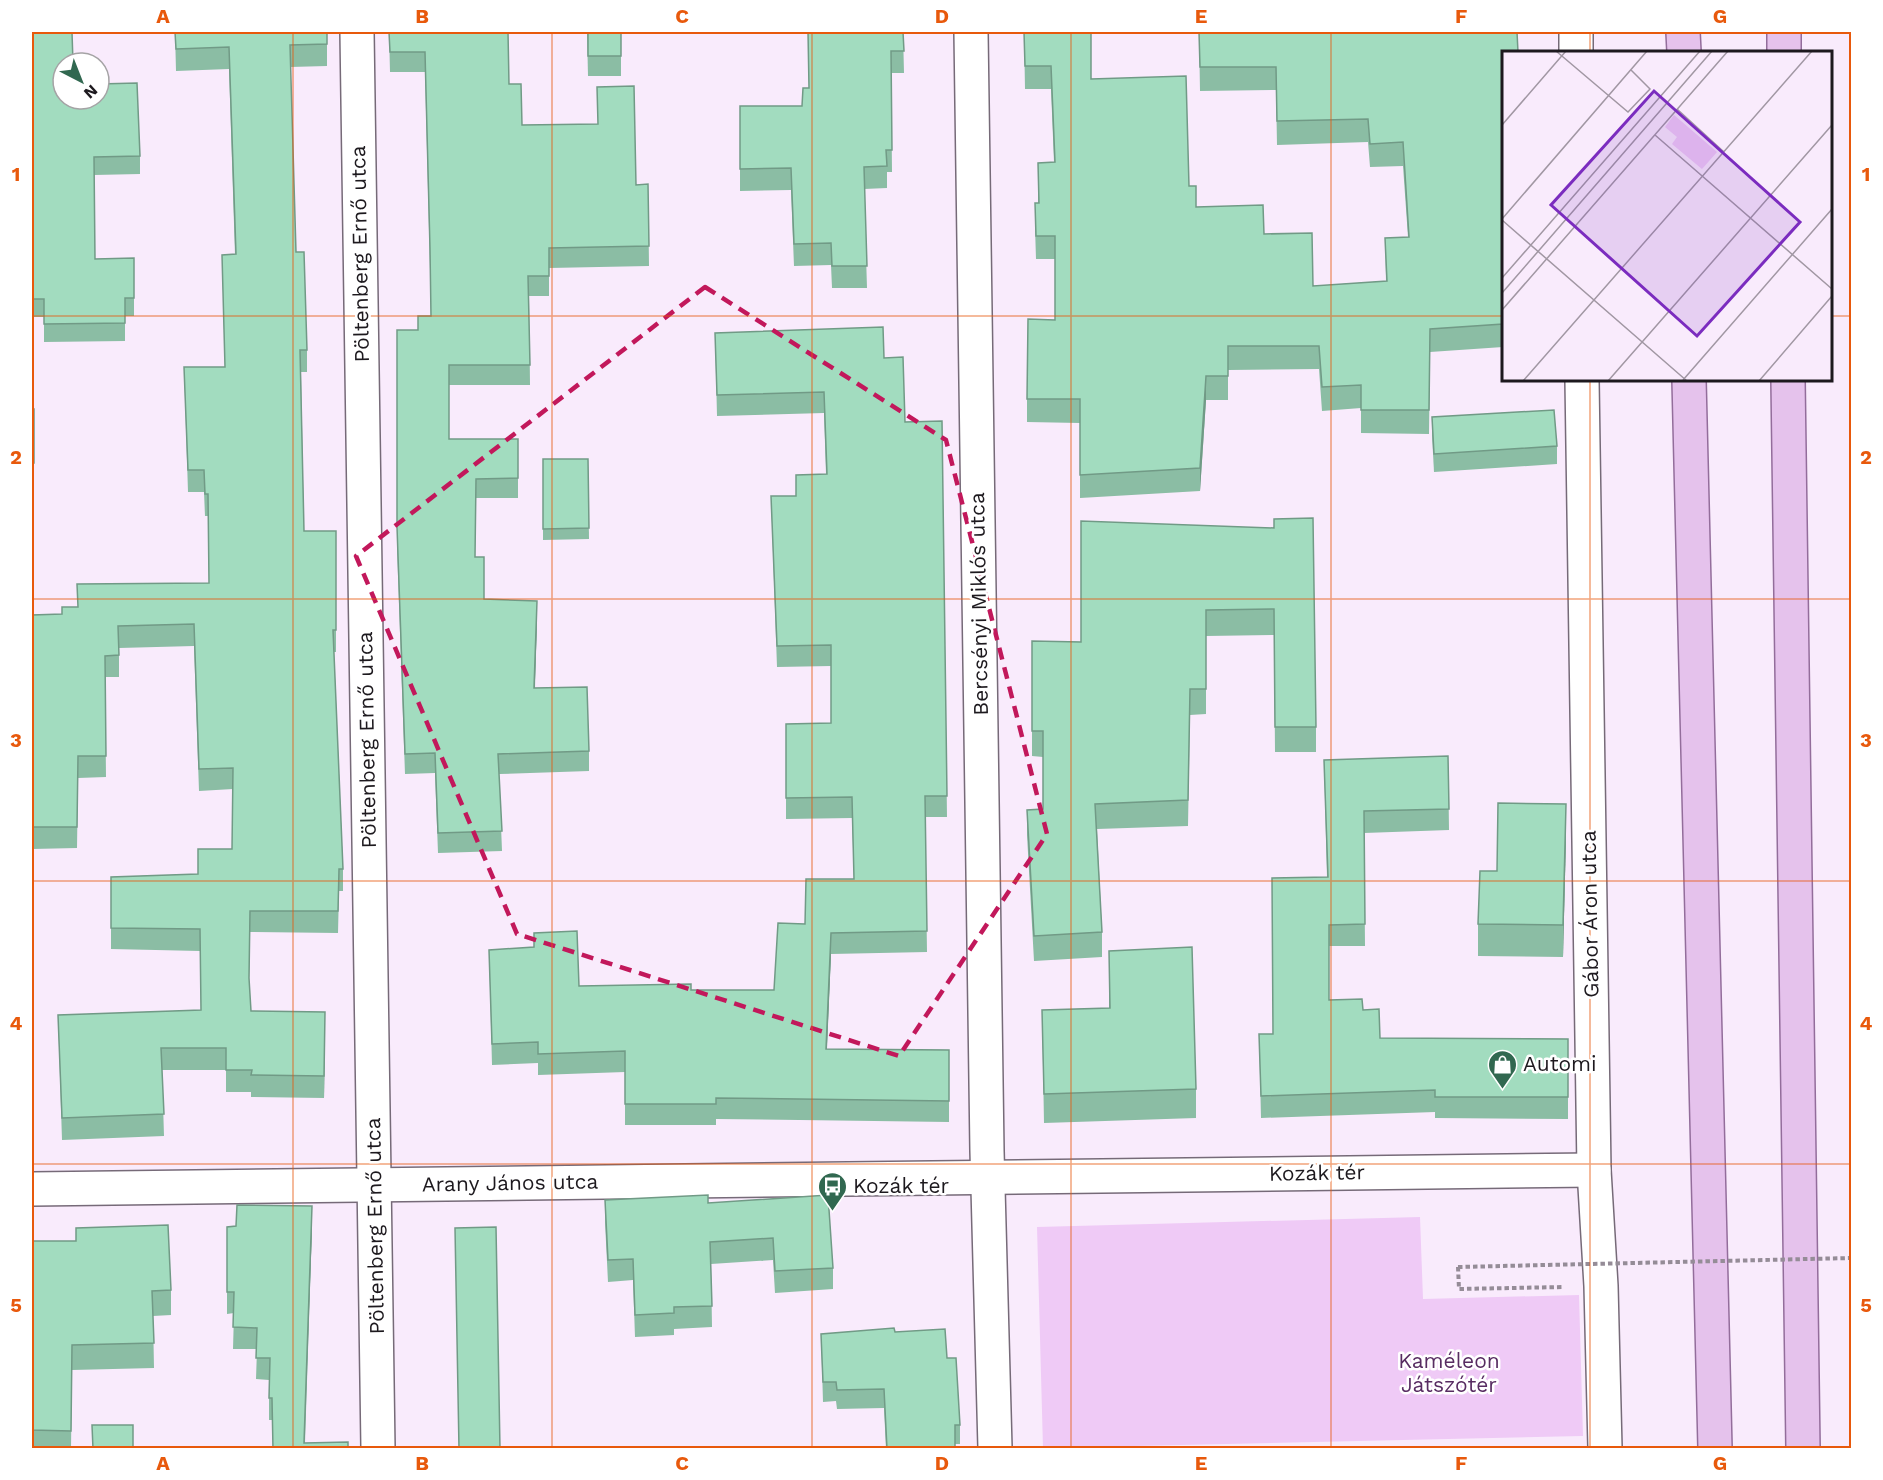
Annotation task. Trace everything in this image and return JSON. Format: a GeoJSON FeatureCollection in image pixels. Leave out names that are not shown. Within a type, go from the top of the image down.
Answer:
{"type":"FeatureCollection","features":[{"type":"Feature","properties":{"kind":"main road"},"geometry":{"type":"LineString","coordinates":[[1683,32],[1684,51]]}},
{"type":"Feature","properties":{"kind":"main road"},"geometry":{"type":"LineString","coordinates":[[1784,32],[1784,51]]}},
{"type":"Feature","properties":{"kind":"main road"},"geometry":{"type":"LineString","coordinates":[[1689,381],[1715,1449]]}},
{"type":"Feature","properties":{"kind":"main road"},"geometry":{"type":"LineString","coordinates":[[1788,381],[1803,1449]]}},
{"type":"Feature","properties":{"kind":"street","name":"Pöltenberg Ernő utca"},"geometry":{"type":"LineString","coordinates":[[357,32],[378,1449]]}},
{"type":"Feature","properties":{"kind":"street","name":"Bercsényi Miklós utca"},"geometry":{"type":"LineString","coordinates":[[971,32],[988,1177]]}},
{"type":"Feature","properties":{"kind":"street"},"geometry":{"type":"LineString","coordinates":[[1576,32],[1576,51]]}},
{"type":"Feature","properties":{"kind":"street","name":"Gábor Áron utca"},"geometry":{"type":"LineString","coordinates":[[1581,381],[1594,1170],[1601,1286],[1605,1449]]}},
{"type":"Feature","properties":{"kind":"street","name":"Kozák tér"},"geometry":{"type":"LineString","coordinates":[[988,1177],[1594,1170]]}},
{"type":"Feature","properties":{"kind":"street","name":"Arany János utca"},"geometry":{"type":"LineString","coordinates":[[32,1189],[988,1177]]}},
{"type":"Feature","properties":{"kind":"street"},"geometry":{"type":"LineString","coordinates":[[988,1177],[995,1449]]}},
{"type":"Feature","properties":{"kind":"path"},"geometry":{"type":"LineString","coordinates":[[1565,1287],[1459,1289],[1458,1267],[1851,1258]]}},
{"type":"Feature","properties":{"kind":"highlighted area"},"geometry":{"type":"Polygon","coordinates":[[[705,287],[946,440],[1047,834],[899,1056],[517,934],[356,556],[705,287]]]}},
{"type":"Feature","properties":{"kind":"green space","name":"Kaméleon Játszótér"},"geometry":{"type":"Polygon","coordinates":[[[1420,1217],[1423,1299],[1579,1295],[1583,1436],[1043,1448],[1037,1227],[1420,1217]]]}},
{"type":"Feature","properties":{"kind":"building"},"geometry":{"type":"Polygon","coordinates":[[[32,32],[72,32],[73,51],[51,51],[51,111],[111,111],[111,84],[137,83],[140,156],[94,157],[95,259],[134,258],[134,298],[125,298],[125,323],[44,324],[44,299],[32,299],[32,32]]]}},
{"type":"Feature","properties":{"kind":"building"},"geometry":{"type":"Polygon","coordinates":[[[175,32],[327,32],[327,44],[290,45],[296,252],[304,252],[307,350],[300,350],[304,531],[336,531],[336,630],[333,630],[343,869],[339,869],[338,911],[250,911],[249,978],[251,1011],[325,1012],[324,1076],[251,1075],[252,1070],[226,1070],[226,1048],[161,1048],[164,1114],[62,1118],[58,1015],[201,1010],[200,929],[111,928],[111,877],[198,874],[198,849],[232,849],[233,768],[199,769],[194,624],[118,626],[119,655],[105,656],[106,756],[78,756],[77,827],[32,827],[32,615],[62,614],[62,607],[78,607],[77,584],[209,583],[208,494],[205,494],[204,470],[188,470],[184,367],[225,367],[222,255],[236,254],[229,47],[176,49],[175,32]]]}},
{"type":"Feature","properties":{"kind":"building"},"geometry":{"type":"Polygon","coordinates":[[[389,32],[508,32],[509,84],[521,84],[522,125],[598,124],[597,87],[634,86],[636,185],[648,184],[649,246],[549,248],[549,276],[528,276],[530,365],[449,365],[449,439],[518,439],[518,478],[476,479],[475,557],[484,557],[484,599],[537,601],[534,688],[587,687],[589,751],[498,754],[502,831],[438,833],[435,753],[405,754],[397,527],[397,330],[418,330],[418,316],[431,316],[430,249],[425,52],[390,52],[389,32]]]}},
{"type":"Feature","properties":{"kind":"building"},"geometry":{"type":"Polygon","coordinates":[[[588,32],[621,32],[621,56],[588,56],[588,32]]]}},
{"type":"Feature","properties":{"kind":"building"},"geometry":{"type":"Polygon","coordinates":[[[808,32],[903,32],[904,51],[891,51],[892,150],[886,150],[887,166],[864,167],[867,266],[832,266],[831,243],[794,244],[791,168],[740,169],[740,106],[802,106],[803,88],[809,88],[808,32]]]}},
{"type":"Feature","properties":{"kind":"building"},"geometry":{"type":"Polygon","coordinates":[[[1024,32],[1091,32],[1091,79],[1186,76],[1189,186],[1196,186],[1196,207],[1263,205],[1264,234],[1312,233],[1313,286],[1387,281],[1385,238],[1409,237],[1403,142],[1370,144],[1368,119],[1277,121],[1276,67],[1200,67],[1199,32],[1517,32],[1518,51],[1502,51],[1502,324],[1430,329],[1429,410],[1361,410],[1361,385],[1322,387],[1319,346],[1228,346],[1228,376],[1206,376],[1200,468],[1080,475],[1080,399],[1027,399],[1028,319],[1055,320],[1055,236],[1036,236],[1035,203],[1039,203],[1038,163],[1055,162],[1051,66],[1025,66],[1024,32]]]}},
{"type":"Feature","properties":{"kind":"building"},"geometry":{"type":"Polygon","coordinates":[[[883,327],[884,358],[903,357],[905,422],[942,421],[947,796],[925,796],[927,931],[831,933],[826,1049],[949,1050],[949,1101],[716,1098],[716,1104],[625,1104],[625,1051],[538,1054],[538,1042],[492,1044],[489,950],[534,947],[534,933],[577,931],[579,986],[691,984],[691,990],[774,990],[778,923],[805,924],[806,879],[854,879],[852,797],[786,798],[786,724],[831,723],[831,645],[777,646],[771,496],[796,496],[796,475],[827,474],[824,392],[717,395],[715,333],[883,327]]]}},
{"type":"Feature","properties":{"kind":"building"},"geometry":{"type":"Polygon","coordinates":[[[32,409],[34,409],[34,463],[32,463],[32,409]]]}},
{"type":"Feature","properties":{"kind":"building"},"geometry":{"type":"Polygon","coordinates":[[[1554,410],[1557,446],[1434,454],[1432,417],[1554,410]]]}},
{"type":"Feature","properties":{"kind":"building"},"geometry":{"type":"Polygon","coordinates":[[[543,459],[588,459],[589,528],[543,529],[543,459]]]}},
{"type":"Feature","properties":{"kind":"building"},"geometry":{"type":"Polygon","coordinates":[[[1313,518],[1316,727],[1275,727],[1274,609],[1206,610],[1206,689],[1190,689],[1188,800],[1095,804],[1102,932],[1034,936],[1027,810],[1043,809],[1043,731],[1032,731],[1032,641],[1081,642],[1081,521],[1274,528],[1274,519],[1313,518]]]}},
{"type":"Feature","properties":{"kind":"building"},"geometry":{"type":"Polygon","coordinates":[[[1448,756],[1449,809],[1364,811],[1365,924],[1329,925],[1329,1000],[1362,999],[1363,1010],[1379,1009],[1380,1038],[1568,1039],[1568,1097],[1435,1097],[1435,1090],[1261,1096],[1259,1034],[1273,1034],[1272,878],[1328,877],[1324,760],[1448,756]]]}},
{"type":"Feature","properties":{"kind":"building"},"geometry":{"type":"Polygon","coordinates":[[[1498,803],[1566,804],[1563,925],[1478,924],[1480,871],[1497,871],[1498,803]]]}},
{"type":"Feature","properties":{"kind":"building"},"geometry":{"type":"Polygon","coordinates":[[[1192,947],[1196,1089],[1044,1094],[1042,1010],[1110,1008],[1109,951],[1192,947]]]}},
{"type":"Feature","properties":{"kind":"building"},"geometry":{"type":"Polygon","coordinates":[[[708,1195],[708,1203],[828,1195],[833,1268],[775,1271],[773,1238],[710,1242],[712,1306],[674,1307],[674,1313],[635,1315],[633,1259],[608,1260],[605,1200],[708,1195]]]}},
{"type":"Feature","properties":{"kind":"building"},"geometry":{"type":"Polygon","coordinates":[[[237,1205],[312,1206],[304,1443],[348,1442],[348,1449],[273,1449],[272,1398],[269,1398],[270,1358],[256,1358],[257,1328],[233,1327],[234,1292],[227,1292],[227,1227],[236,1226],[237,1205]]]}},
{"type":"Feature","properties":{"kind":"building"},"geometry":{"type":"Polygon","coordinates":[[[168,1225],[171,1290],[152,1291],[154,1343],[72,1345],[71,1431],[32,1430],[32,1241],[76,1241],[76,1228],[168,1225]]]}},
{"type":"Feature","properties":{"kind":"building"},"geometry":{"type":"Polygon","coordinates":[[[496,1227],[500,1449],[459,1449],[455,1228],[496,1227]]]}},
{"type":"Feature","properties":{"kind":"building"},"geometry":{"type":"Polygon","coordinates":[[[894,1328],[895,1332],[945,1329],[947,1358],[956,1358],[960,1425],[955,1425],[955,1449],[887,1449],[884,1389],[837,1390],[836,1382],[823,1382],[821,1334],[894,1328]]]}},
{"type":"Feature","properties":{"kind":"building"},"geometry":{"type":"Polygon","coordinates":[[[92,1425],[133,1425],[133,1449],[93,1449],[92,1425]]]}},
{"type":"Feature","properties":{"kind":"place","name":"Automi"},"geometry":{"type":"Point","coordinates":[1502,1090]}},
{"type":"Feature","properties":{"kind":"place","name":"Kozák tér"},"geometry":{"type":"Point","coordinates":[832,1212]}}]}
